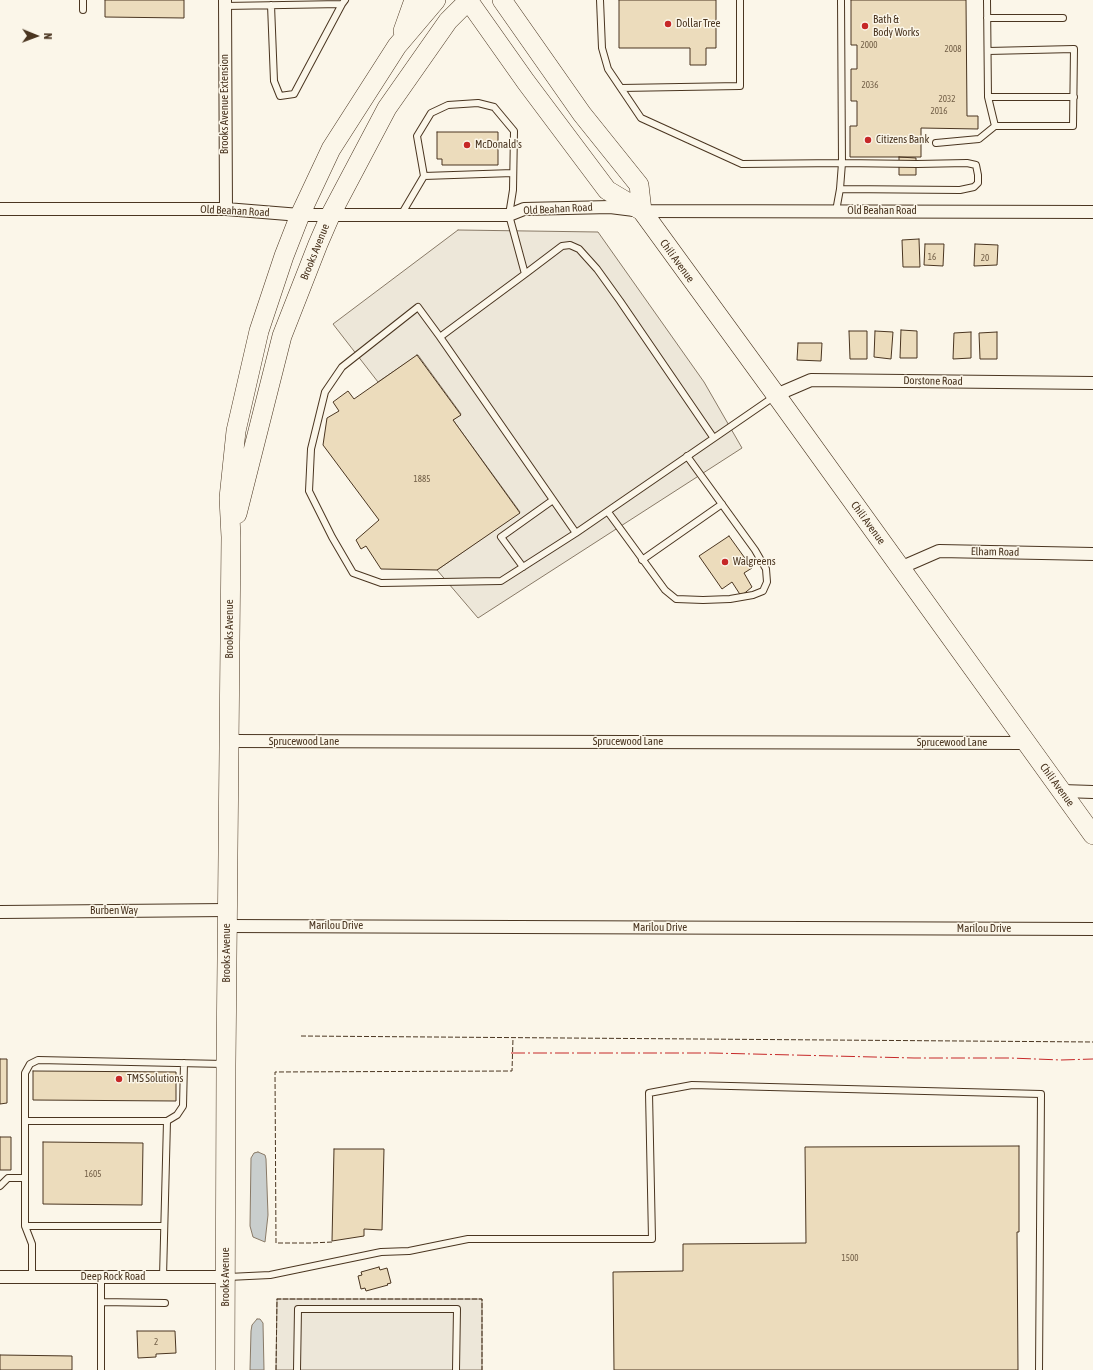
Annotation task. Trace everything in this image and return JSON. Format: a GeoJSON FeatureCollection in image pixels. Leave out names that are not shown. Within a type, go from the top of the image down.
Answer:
{"type":"FeatureCollection","features":[{"type":"Feature","properties":{"kind":"main road"},"geometry":{"type":"LineString","coordinates":[[397,46],[414,0]]}},
{"type":"Feature","properties":{"kind":"main road","name":"Brooks Avenue"},"geometry":{"type":"LineString","coordinates":[[225,1370],[227,918],[231,537],[229,498],[236,430],[259,331],[284,256],[300,215],[331,150],[397,46],[436,0]]}},
{"type":"Feature","properties":{"kind":"main road","name":"Brooks Avenue"},"geometry":{"type":"LineString","coordinates":[[231,537],[282,336],[331,214],[387,108],[448,21],[468,0]]}},
{"type":"Feature","properties":{"kind":"main road","name":"Chili Avenue"},"geometry":{"type":"LineString","coordinates":[[468,0],[526,82],[607,190],[642,211],[1093,835]]}},
{"type":"Feature","properties":{"kind":"main road","name":"Chili Avenue"},"geometry":{"type":"LineString","coordinates":[[502,0],[582,114],[639,185],[642,211]]}},
{"type":"Feature","properties":{"kind":"street","name":"Brooks Avenue Extension"},"geometry":{"type":"LineString","coordinates":[[225,3],[226,209]]}},
{"type":"Feature","properties":{"kind":"street","name":"Old Beahan Road"},"geometry":{"type":"LineString","coordinates":[[0,209],[226,209],[300,215],[509,215],[524,209],[610,207],[642,211],[1093,212]]}},
{"type":"Feature","properties":{"kind":"street","name":"Dorstone Road"},"geometry":{"type":"LineString","coordinates":[[776,395],[811,380],[1093,383]]}},
{"type":"Feature","properties":{"kind":"street","name":"Elham Road"},"geometry":{"type":"LineString","coordinates":[[900,568],[939,551],[1093,554]]}},
{"type":"Feature","properties":{"kind":"street","name":"Sprucewood Lane"},"geometry":{"type":"LineString","coordinates":[[229,741],[1026,743]]}},
{"type":"Feature","properties":{"kind":"street"},"geometry":{"type":"LineString","coordinates":[[1062,791],[1093,792]]}},
{"type":"Feature","properties":{"kind":"street","name":"Burben Way"},"geometry":{"type":"LineString","coordinates":[[0,912],[227,918]]}},
{"type":"Feature","properties":{"kind":"street","name":"Marilou Drive"},"geometry":{"type":"LineString","coordinates":[[227,918],[1093,929]]}},
{"type":"Feature","properties":{"kind":"street","name":"Deep Rock Road"},"geometry":{"type":"LineString","coordinates":[[0,1277],[226,1277]]}},
{"type":"Feature","properties":{"kind":"lane"},"geometry":{"type":"LineString","coordinates":[[83,0],[83,10]]}},
{"type":"Feature","properties":{"kind":"lane"},"geometry":{"type":"LineString","coordinates":[[600,0],[602,48],[608,69],[641,118],[742,164],[974,164],[976,165],[978,183],[974,187],[960,190],[840,189]]}},
{"type":"Feature","properties":{"kind":"lane"},"geometry":{"type":"LineString","coordinates":[[621,88],[740,86],[740,0]]}},
{"type":"Feature","properties":{"kind":"lane"},"geometry":{"type":"LineString","coordinates":[[836,211],[840,189],[842,163],[841,0]]}},
{"type":"Feature","properties":{"kind":"lane"},"geometry":{"type":"LineString","coordinates":[[987,0],[988,97],[995,126]]}},
{"type":"Feature","properties":{"kind":"lane"},"geometry":{"type":"LineString","coordinates":[[225,3],[343,2],[294,94],[280,96],[274,81],[268,3]]}},
{"type":"Feature","properties":{"kind":"lane"},"geometry":{"type":"LineString","coordinates":[[988,18],[1063,18]]}},
{"type":"Feature","properties":{"kind":"lane"},"geometry":{"type":"LineString","coordinates":[[936,143],[979,139],[995,126],[1072,126],[1074,97],[1074,49],[988,50]]}},
{"type":"Feature","properties":{"kind":"lane"},"geometry":{"type":"LineString","coordinates":[[988,97],[1074,97]]}},
{"type":"Feature","properties":{"kind":"lane"},"geometry":{"type":"LineString","coordinates":[[401,214],[424,176],[417,136],[431,113],[448,105],[478,103],[494,107],[514,131],[513,190],[509,215],[525,274]]}},
{"type":"Feature","properties":{"kind":"lane"},"geometry":{"type":"LineString","coordinates":[[424,176],[513,173]]}},
{"type":"Feature","properties":{"kind":"lane"},"geometry":{"type":"LineString","coordinates":[[440,337],[562,246],[570,245],[579,249],[597,269],[714,437]]}},
{"type":"Feature","properties":{"kind":"lane"},"geometry":{"type":"LineString","coordinates":[[576,533],[418,306],[342,367],[325,392],[310,449],[309,491],[332,538],[352,573],[381,583],[501,581],[576,533],[608,512],[776,395]]}},
{"type":"Feature","properties":{"kind":"lane"},"geometry":{"type":"LineString","coordinates":[[608,512],[665,590],[676,598],[703,600],[730,599],[753,595],[763,591],[767,582],[766,569],[755,550],[687,456]]}},
{"type":"Feature","properties":{"kind":"lane"},"geometry":{"type":"LineString","coordinates":[[523,567],[501,537],[553,500]]}},
{"type":"Feature","properties":{"kind":"lane"},"geometry":{"type":"LineString","coordinates":[[642,560],[722,504]]}},
{"type":"Feature","properties":{"kind":"lane"},"geometry":{"type":"LineString","coordinates":[[32,1277],[32,1244],[25,1226],[25,1073],[30,1064],[38,1060],[226,1064]]}},
{"type":"Feature","properties":{"kind":"lane"},"geometry":{"type":"LineString","coordinates":[[25,1120],[167,1121],[177,1115],[183,1106],[184,1063]]}},
{"type":"Feature","properties":{"kind":"lane"},"geometry":{"type":"LineString","coordinates":[[226,1277],[270,1275],[381,1252],[409,1251],[468,1239],[652,1239],[649,1093],[692,1085],[1041,1094],[1039,1370]]}},
{"type":"Feature","properties":{"kind":"lane"},"geometry":{"type":"LineString","coordinates":[[163,1277],[167,1121]]}},
{"type":"Feature","properties":{"kind":"lane"},"geometry":{"type":"LineString","coordinates":[[0,1186],[8,1178],[25,1178]]}},
{"type":"Feature","properties":{"kind":"lane"},"geometry":{"type":"LineString","coordinates":[[25,1226],[164,1226]]}},
{"type":"Feature","properties":{"kind":"lane"},"geometry":{"type":"LineString","coordinates":[[101,1277],[101,1370]]}},
{"type":"Feature","properties":{"kind":"lane"},"geometry":{"type":"LineString","coordinates":[[101,1302],[165,1303]]}},
{"type":"Feature","properties":{"kind":"lane"},"geometry":{"type":"LineString","coordinates":[[297,1370],[298,1309],[304,1309],[457,1310],[456,1370]]}},
{"type":"Feature","properties":{"kind":"shaded area"},"geometry":{"type":"Polygon","coordinates":[[[458,230],[598,232],[704,382],[742,448],[478,618],[437,570],[520,512],[453,420],[461,414],[418,355],[378,382],[333,324],[458,230]]]}},
{"type":"Feature","properties":{"kind":"shaded area"},"geometry":{"type":"Polygon","coordinates":[[[258,1152],[265,1155],[266,1159],[268,1215],[265,1242],[253,1237],[250,1226],[251,1158],[254,1153],[258,1152]]]}},
{"type":"Feature","properties":{"kind":"shaded area"},"geometry":{"type":"Polygon","coordinates":[[[277,1299],[482,1299],[482,1370],[276,1370],[277,1299]]]}},
{"type":"Feature","properties":{"kind":"shaded area"},"geometry":{"type":"Polygon","coordinates":[[[257,1319],[260,1319],[263,1323],[264,1370],[250,1370],[251,1331],[252,1325],[257,1319]]]}},
{"type":"Feature","properties":{"kind":"building"},"geometry":{"type":"Polygon","coordinates":[[[105,0],[184,0],[184,18],[105,17],[105,0]]]}},
{"type":"Feature","properties":{"kind":"building","name":"Dollar Tree"},"geometry":{"type":"Polygon","coordinates":[[[619,0],[716,0],[716,48],[706,48],[706,65],[690,65],[690,48],[619,48],[619,0]]]}},
{"type":"Feature","properties":{"kind":"building"},"geometry":{"type":"Polygon","coordinates":[[[851,0],[966,0],[967,116],[978,116],[978,129],[921,128],[921,157],[850,157],[850,126],[857,126],[857,101],[851,101],[851,69],[857,69],[857,45],[851,45],[851,0]]]}},
{"type":"Feature","properties":{"kind":"building","name":"McDonald's"},"geometry":{"type":"Polygon","coordinates":[[[437,132],[498,132],[498,165],[442,165],[442,159],[437,159],[437,132]]]}},
{"type":"Feature","properties":{"kind":"building"},"geometry":{"type":"Polygon","coordinates":[[[899,157],[916,158],[916,175],[899,175],[899,157]]]}},
{"type":"Feature","properties":{"kind":"building"},"geometry":{"type":"Polygon","coordinates":[[[919,239],[920,267],[903,267],[902,240],[919,239]]]}},
{"type":"Feature","properties":{"kind":"building"},"geometry":{"type":"Polygon","coordinates":[[[925,244],[944,244],[943,266],[924,265],[925,244]]]}},
{"type":"Feature","properties":{"kind":"building"},"geometry":{"type":"Polygon","coordinates":[[[975,244],[998,245],[997,265],[974,266],[975,244]]]}},
{"type":"Feature","properties":{"kind":"building"},"geometry":{"type":"Polygon","coordinates":[[[901,330],[917,331],[917,358],[900,358],[901,330]]]}},
{"type":"Feature","properties":{"kind":"building"},"geometry":{"type":"Polygon","coordinates":[[[849,331],[867,331],[867,359],[850,359],[849,331]]]}},
{"type":"Feature","properties":{"kind":"building"},"geometry":{"type":"Polygon","coordinates":[[[875,331],[893,332],[891,359],[874,357],[875,331]]]}},
{"type":"Feature","properties":{"kind":"building"},"geometry":{"type":"Polygon","coordinates":[[[971,332],[971,358],[953,359],[954,333],[971,332]]]}},
{"type":"Feature","properties":{"kind":"building"},"geometry":{"type":"Polygon","coordinates":[[[997,332],[997,359],[980,359],[979,333],[997,332]]]}},
{"type":"Feature","properties":{"kind":"building"},"geometry":{"type":"Polygon","coordinates":[[[798,343],[822,343],[821,361],[797,360],[798,343]]]}},
{"type":"Feature","properties":{"kind":"building"},"geometry":{"type":"Polygon","coordinates":[[[417,355],[461,415],[453,420],[520,513],[437,570],[381,569],[366,546],[361,549],[356,540],[379,520],[323,445],[327,418],[339,411],[333,402],[348,391],[354,399],[417,355]]]}},
{"type":"Feature","properties":{"kind":"building","name":"Walgreens"},"geometry":{"type":"Polygon","coordinates":[[[729,536],[752,568],[744,573],[752,587],[741,596],[732,582],[722,589],[699,556],[729,536]]]}},
{"type":"Feature","properties":{"kind":"building"},"geometry":{"type":"Polygon","coordinates":[[[0,1059],[7,1059],[7,1103],[0,1104],[0,1059]]]}},
{"type":"Feature","properties":{"kind":"building"},"geometry":{"type":"Polygon","coordinates":[[[33,1071],[176,1072],[176,1101],[33,1100],[33,1071]]]}},
{"type":"Feature","properties":{"kind":"building"},"geometry":{"type":"Polygon","coordinates":[[[0,1137],[11,1137],[11,1170],[0,1170],[0,1137]]]}},
{"type":"Feature","properties":{"kind":"building"},"geometry":{"type":"Polygon","coordinates":[[[43,1142],[143,1143],[142,1205],[43,1204],[43,1142]]]}},
{"type":"Feature","properties":{"kind":"building"},"geometry":{"type":"Polygon","coordinates":[[[1019,1146],[1019,1232],[1017,1232],[1018,1370],[614,1370],[613,1272],[683,1271],[683,1244],[806,1243],[805,1147],[1019,1146]]]}},
{"type":"Feature","properties":{"kind":"building"},"geometry":{"type":"Polygon","coordinates":[[[334,1149],[384,1149],[382,1230],[364,1229],[364,1236],[332,1241],[334,1149]]]}},
{"type":"Feature","properties":{"kind":"building"},"geometry":{"type":"Polygon","coordinates":[[[379,1267],[380,1270],[387,1268],[391,1283],[366,1291],[365,1288],[361,1289],[358,1276],[362,1275],[361,1272],[379,1267]]]}},
{"type":"Feature","properties":{"kind":"building"},"geometry":{"type":"Polygon","coordinates":[[[137,1331],[175,1331],[176,1353],[156,1354],[156,1357],[138,1358],[137,1331]]]}},
{"type":"Feature","properties":{"kind":"building"},"geometry":{"type":"Polygon","coordinates":[[[0,1355],[72,1356],[72,1370],[0,1370],[0,1355]]]}},
{"type":"Feature","properties":{"kind":"fence"},"geometry":{"type":"LineString","coordinates":[[301,1036],[1093,1042]]}},
{"type":"Feature","properties":{"kind":"fence"},"geometry":{"type":"LineString","coordinates":[[332,1242],[276,1243],[275,1072],[512,1071],[513,1038]]}},
{"type":"Feature","properties":{"kind":"fence"},"geometry":{"type":"LineString","coordinates":[[276,1370],[277,1299],[482,1299],[482,1370]]}},
{"type":"Feature","properties":{"kind":"power"},"geometry":{"type":"LineString","coordinates":[[511,1053],[712,1053],[914,1058],[1093,1059]]}},
{"type":"Feature","properties":{"kind":"place","name":"Dollar Tree"},"geometry":{"type":"Point","coordinates":[668,24]}},
{"type":"Feature","properties":{"kind":"place","name":"Bath & Body Works"},"geometry":{"type":"Point","coordinates":[865,26]}},
{"type":"Feature","properties":{"kind":"place","name":"Citizens Bank"},"geometry":{"type":"Point","coordinates":[868,140]}},
{"type":"Feature","properties":{"kind":"place","name":"McDonald's"},"geometry":{"type":"Point","coordinates":[467,145]}},
{"type":"Feature","properties":{"kind":"place","name":"Walgreens"},"geometry":{"type":"Point","coordinates":[725,562]}},
{"type":"Feature","properties":{"kind":"place","name":"TMS Solutions"},"geometry":{"type":"Point","coordinates":[119,1079]}}]}
